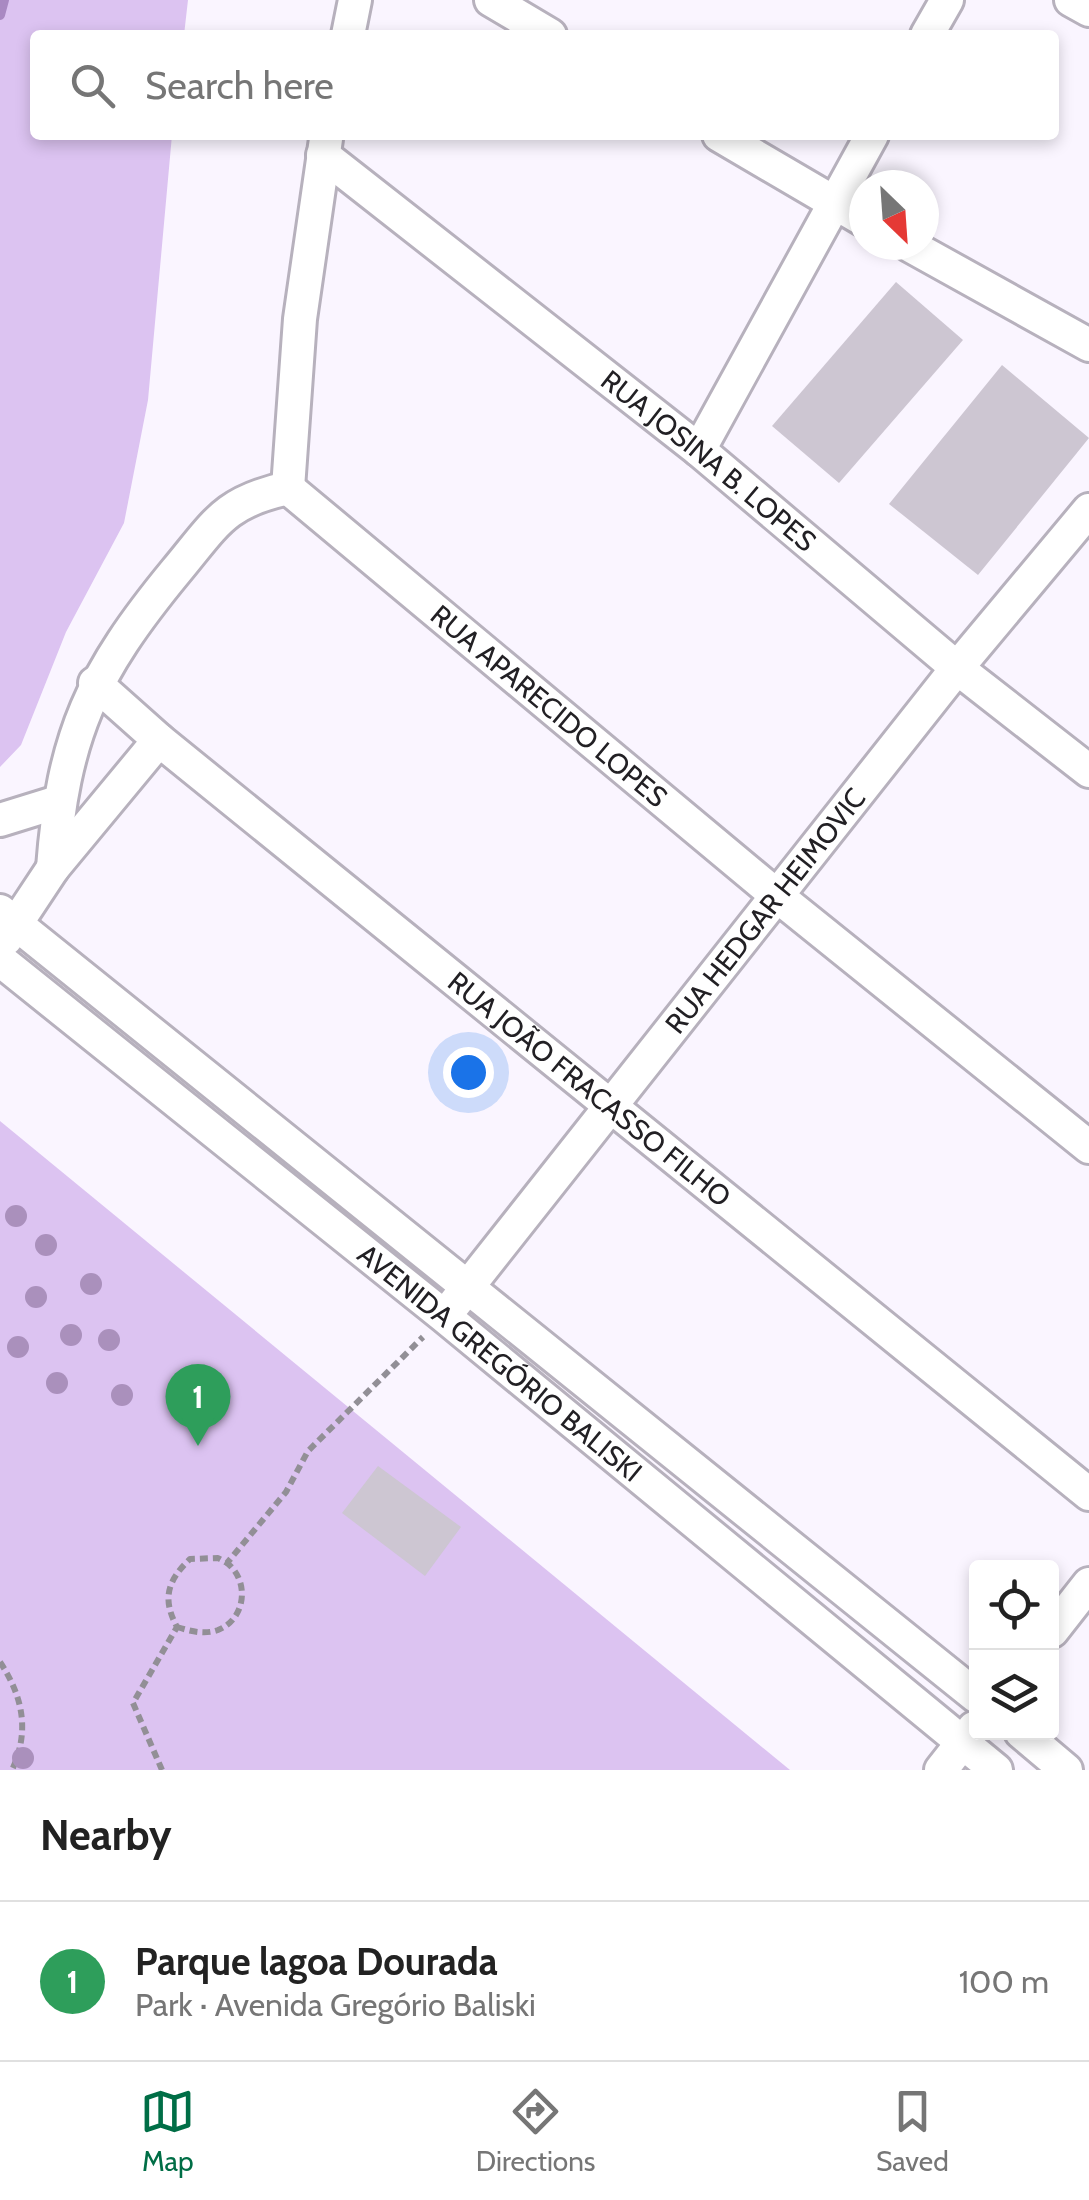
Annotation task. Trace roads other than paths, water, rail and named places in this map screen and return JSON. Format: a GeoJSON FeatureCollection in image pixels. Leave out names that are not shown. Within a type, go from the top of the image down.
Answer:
{"type":"FeatureCollection","features":[{"type":"Feature","properties":{"kind":"street"},"geometry":{"type":"LineString","coordinates":[[349,30],[354,0]]}},
{"type":"Feature","properties":{"kind":"street"},"geometry":{"type":"LineString","coordinates":[[490,0],[541,30]]}},
{"type":"Feature","properties":{"kind":"street"},"geometry":{"type":"LineString","coordinates":[[930,30],[947,0]]}},
{"type":"Feature","properties":{"kind":"street"},"geometry":{"type":"LineString","coordinates":[[1071,0],[1089,10]]}},
{"type":"Feature","properties":{"kind":"street"},"geometry":{"type":"LineString","coordinates":[[727,140],[849,212]]}},
{"type":"Feature","properties":{"kind":"street"},"geometry":{"type":"LineString","coordinates":[[699,450],[869,140]]}},
{"type":"Feature","properties":{"kind":"street"},"geometry":{"type":"LineString","coordinates":[[52,868],[58,802],[75,731],[95,683],[125,633],[226,511],[251,496],[288,488],[300,319],[325,145]]}},
{"type":"Feature","properties":{"kind":"street","name":"RUA JOSINA B. LOPES"},"geometry":{"type":"LineString","coordinates":[[325,145],[699,450],[957,668],[1089,771]]}},
{"type":"Feature","properties":{"kind":"street"},"geometry":{"type":"LineString","coordinates":[[936,260],[1089,344]]}},
{"type":"Feature","properties":{"kind":"street","name":"RUA APARECIDO LOPES"},"geometry":{"type":"LineString","coordinates":[[288,488],[776,896],[1089,1147]]}},
{"type":"Feature","properties":{"kind":"street","name":"RUA HEDGAR HEIMOVIC"},"geometry":{"type":"LineString","coordinates":[[444,1316],[957,668],[1089,510]]}},
{"type":"Feature","properties":{"kind":"street","name":"RUA JOÃO FRACASSO FILHO"},"geometry":{"type":"LineString","coordinates":[[95,683],[159,740],[608,1107],[1089,1494]]}},
{"type":"Feature","properties":{"kind":"street"},"geometry":{"type":"LineString","coordinates":[[6,927],[159,740]]}},
{"type":"Feature","properties":{"kind":"street"},"geometry":{"type":"LineString","coordinates":[[0,820],[58,802]]}},
{"type":"Feature","properties":{"kind":"street","name":"AVENIDA GREGÓRIO BALISKI"},"geometry":{"type":"LineString","coordinates":[[6,927],[467,1287],[969,1690]]}},
{"type":"Feature","properties":{"kind":"street","name":"AVENIDA GREGÓRIO BALISKI"},"geometry":{"type":"LineString","coordinates":[[0,960],[969,1732]]}},
{"type":"Feature","properties":{"kind":"street"},"geometry":{"type":"LineString","coordinates":[[1059,1622],[1089,1584]]}},
{"type":"Feature","properties":{"kind":"street"},"geometry":{"type":"LineString","coordinates":[[942,1770],[969,1734]]}},
{"type":"Feature","properties":{"kind":"street","name":"AVENIDA GREGÓRIO BALISKI"},"geometry":{"type":"LineString","coordinates":[[975,1740],[996,1770]]}},
{"type":"Feature","properties":{"kind":"street"},"geometry":{"type":"LineString","coordinates":[[1030,1740],[1066,1770]]}},
{"type":"Feature","properties":{"kind":"waterway"},"geometry":{"type":"LineString","coordinates":[[0,15],[4,0]]}},
{"type":"Feature","properties":{"kind":"place","name":"Parque lagoa Dourada"},"geometry":{"type":"Point","coordinates":[198,1446]}}]}
